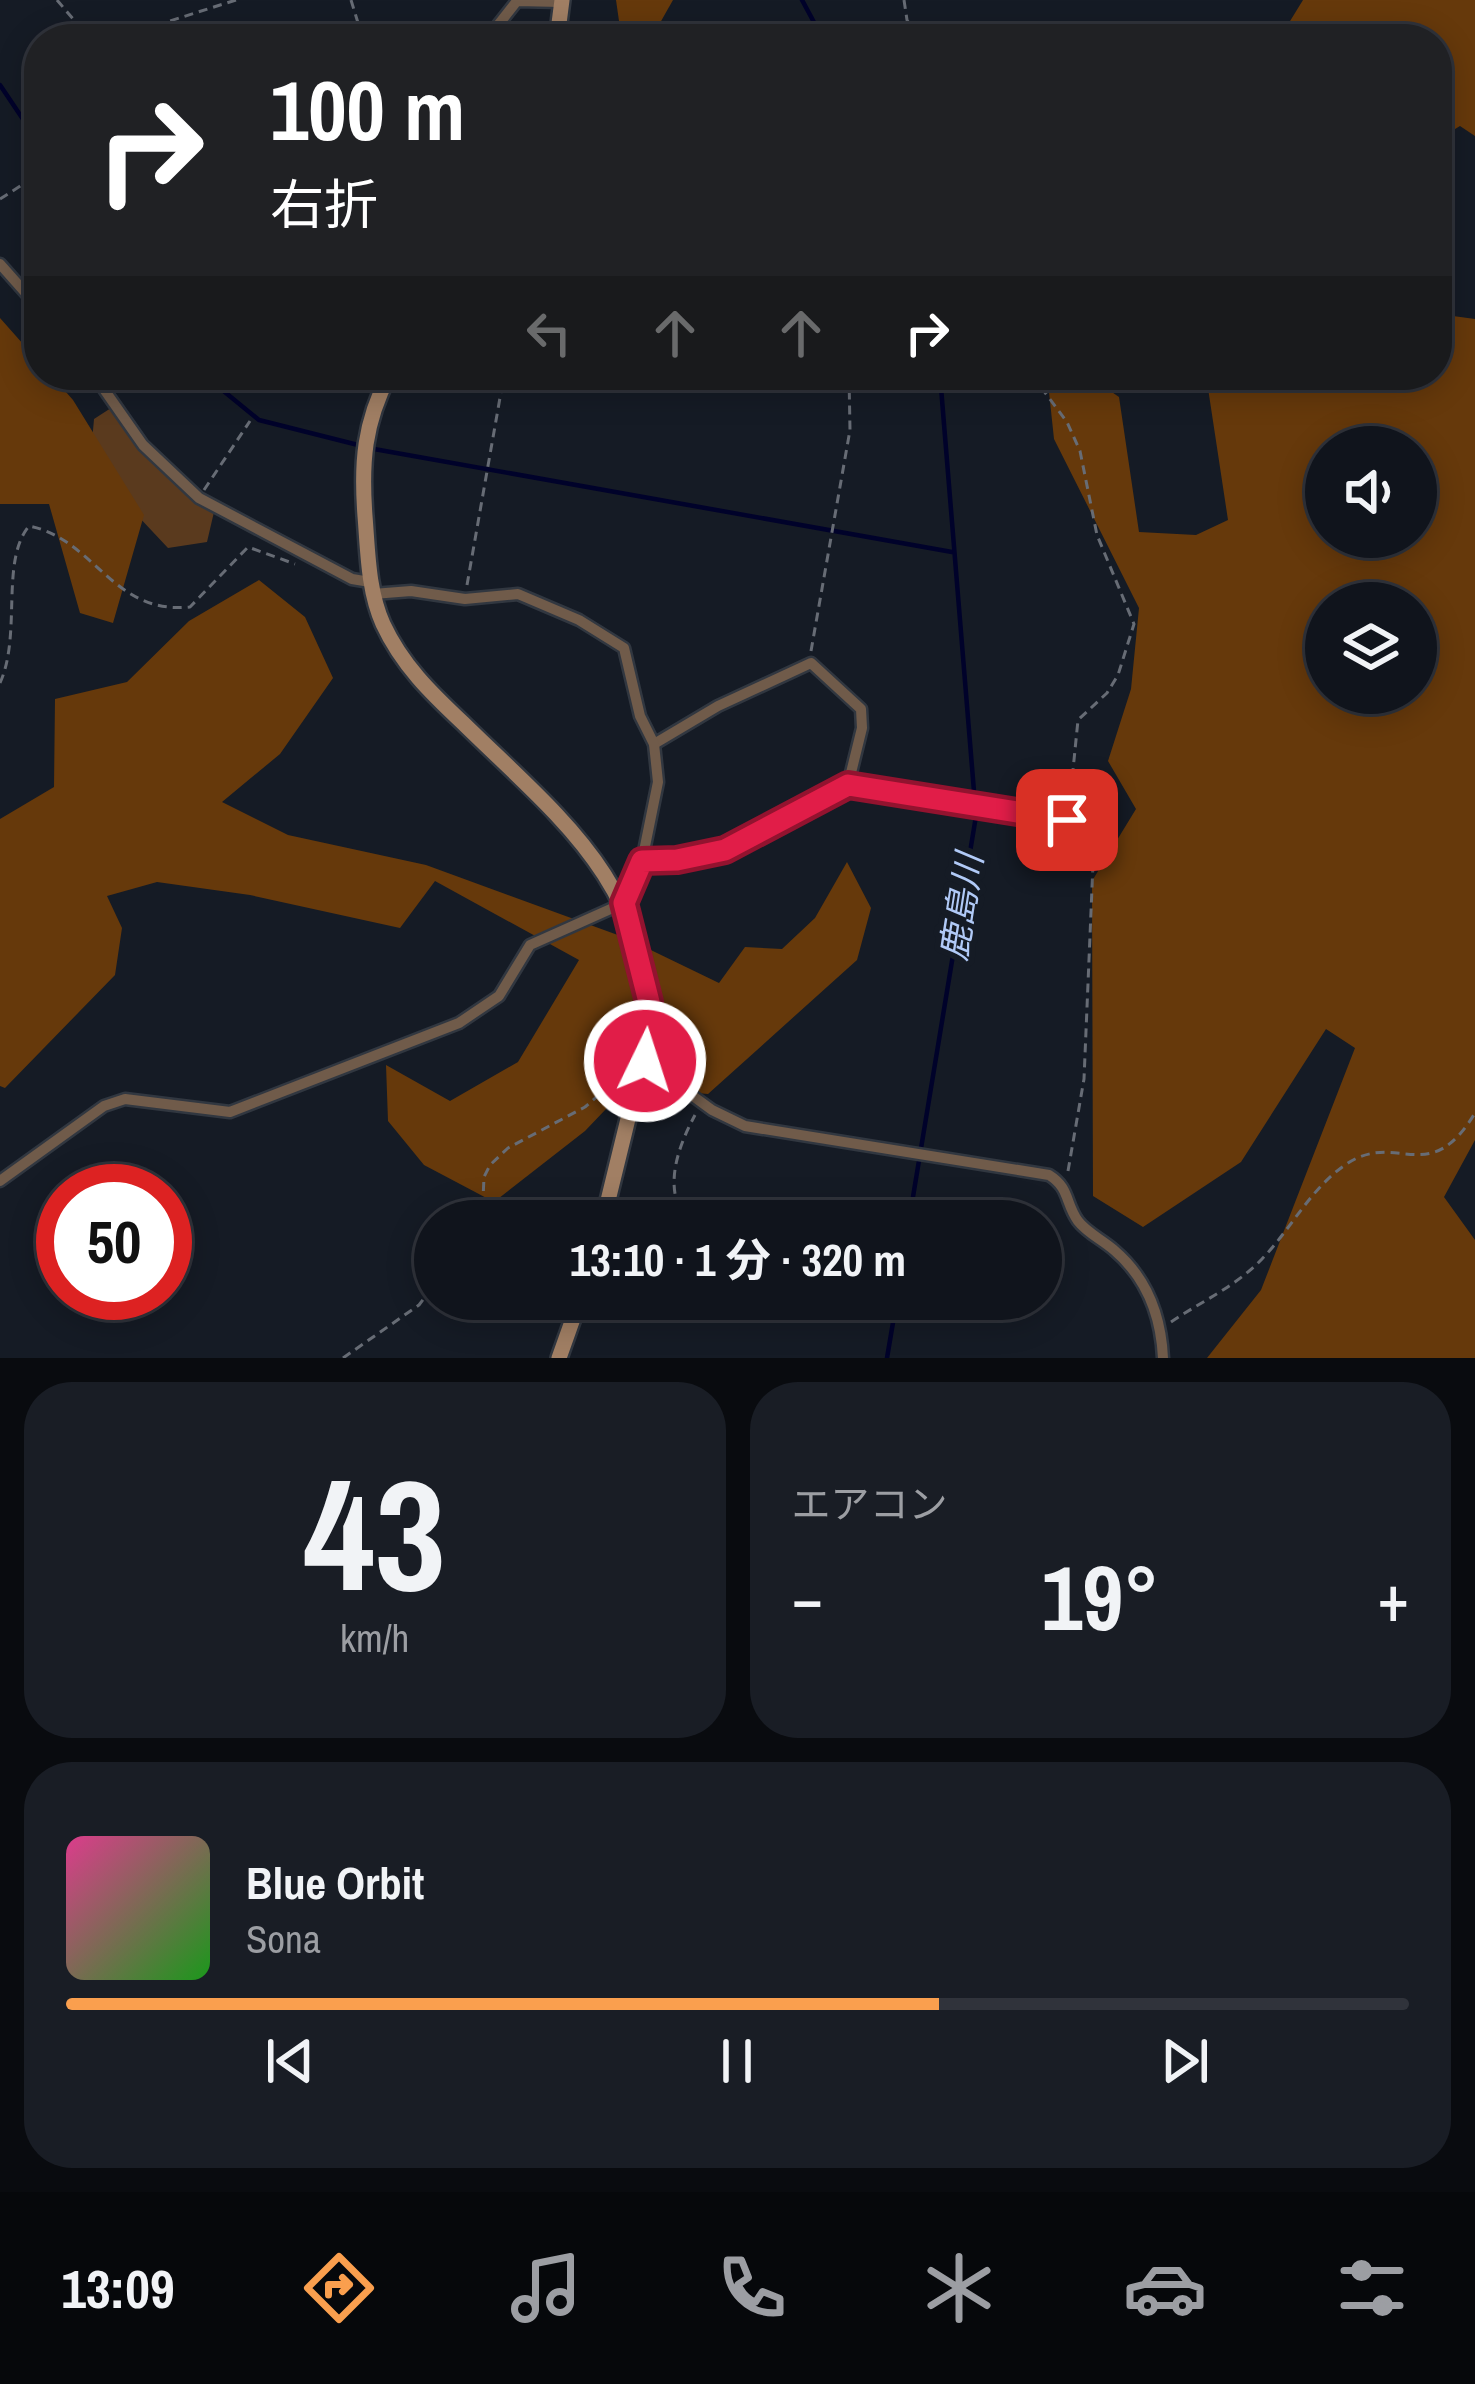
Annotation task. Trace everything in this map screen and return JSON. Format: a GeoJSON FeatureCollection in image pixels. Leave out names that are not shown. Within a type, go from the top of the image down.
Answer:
{"type":"FeatureCollection","features":[{"type":"Feature","properties":{"kind":"main road"},"geometry":{"type":"LineString","coordinates":[[381,390],[361,459],[371,588],[392,642],[419,681],[591,853],[624,903],[649,1002],[644,1066],[609,1200]]}},
{"type":"Feature","properties":{"kind":"main road"},"geometry":{"type":"LineString","coordinates":[[560,1358],[573,1320]]}},
{"type":"Feature","properties":{"kind":"street"},"geometry":{"type":"LineString","coordinates":[[499,24],[517,1],[561,1]]}},
{"type":"Feature","properties":{"kind":"street"},"geometry":{"type":"LineString","coordinates":[[0,264],[24,291]]}},
{"type":"Feature","properties":{"kind":"street"},"geometry":{"type":"LineString","coordinates":[[0,1180],[104,1106],[124,1099],[230,1112],[459,1023],[499,996],[530,945],[624,903],[642,861],[658,782],[654,744],[640,716],[624,648],[579,620],[518,595],[465,599],[371,588],[352,579],[199,498],[143,445],[104,390]]}},
{"type":"Feature","properties":{"kind":"street"},"geometry":{"type":"LineString","coordinates":[[654,744],[718,706],[811,663],[861,709],[862,728],[848,785]]}},
{"type":"Feature","properties":{"kind":"street"},"geometry":{"type":"LineString","coordinates":[[642,861],[677,860],[725,850],[848,785],[1067,820]]}},
{"type":"Feature","properties":{"kind":"street"},"geometry":{"type":"LineString","coordinates":[[644,1066],[745,1126],[1049,1175],[1065,1187],[1077,1220],[1117,1252],[1140,1279],[1154,1303],[1163,1358]]}},
{"type":"Feature","properties":{"kind":"path"},"geometry":{"type":"LineString","coordinates":[[57,0],[77,24]]}},
{"type":"Feature","properties":{"kind":"path"},"geometry":{"type":"LineString","coordinates":[[160,24],[236,0]]}},
{"type":"Feature","properties":{"kind":"path"},"geometry":{"type":"LineString","coordinates":[[465,599],[501,390]]}},
{"type":"Feature","properties":{"kind":"path"},"geometry":{"type":"LineString","coordinates":[[811,663],[850,430],[849,390]]}},
{"type":"Feature","properties":{"kind":"path"},"geometry":{"type":"LineString","coordinates":[[1043,390],[1067,422],[1079,451],[1097,535],[1134,623],[1118,675],[1107,693],[1078,720],[1067,820],[1084,838],[1093,864],[1084,1079],[1065,1187]]}},
{"type":"Feature","properties":{"kind":"path"},"geometry":{"type":"LineString","coordinates":[[199,498],[250,422]]}},
{"type":"Feature","properties":{"kind":"path"},"geometry":{"type":"LineString","coordinates":[[6,560],[17,535],[29,526],[52,530],[137,602],[165,610],[190,608],[248,547],[298,565]]}},
{"type":"Feature","properties":{"kind":"path"},"geometry":{"type":"LineString","coordinates":[[0,683],[9,649],[4,577]]}},
{"type":"Feature","properties":{"kind":"path"},"geometry":{"type":"LineString","coordinates":[[483,1200],[484,1177],[508,1148],[585,1107],[624,1073],[644,1066]]}},
{"type":"Feature","properties":{"kind":"path"},"geometry":{"type":"LineString","coordinates":[[674,1200],[681,1140],[702,1102]]}},
{"type":"Feature","properties":{"kind":"path"},"geometry":{"type":"LineString","coordinates":[[1161,1329],[1224,1292],[1261,1260],[1324,1181],[1353,1160],[1443,1151],[1460,1138],[1475,1113]]}},
{"type":"Feature","properties":{"kind":"path"},"geometry":{"type":"LineString","coordinates":[[343,1358],[414,1310]]}},
{"type":"Feature","properties":{"kind":"path"},"geometry":{"type":"LineString","coordinates":[[362,1346],[364,1356]]}},
{"type":"Feature","properties":{"kind":"shaded area"},"geometry":{"type":"Polygon","coordinates":[[[616,0],[673,0],[659,24],[619,24],[616,0]]]}},
{"type":"Feature","properties":{"kind":"shaded area"},"geometry":{"type":"Polygon","coordinates":[[[1303,0],[1475,0],[1475,136],[1460,126],[1452,131],[1452,24],[1288,24],[1303,0]]]}},
{"type":"Feature","properties":{"kind":"shaded area"},"geometry":{"type":"Polygon","coordinates":[[[1452,316],[1475,319],[1475,1140],[1444,1197],[1475,1240],[1475,1358],[1207,1358],[1261,1290],[1355,1048],[1326,1029],[1241,1162],[1143,1227],[1093,1196],[1092,881],[1136,809],[1108,761],[1131,689],[1139,608],[1054,439],[1050,390],[1109,390],[1119,397],[1139,532],[1196,535],[1228,520],[1208,390],[1452,390],[1452,316]]]}},
{"type":"Feature","properties":{"kind":"shaded area"},"geometry":{"type":"Polygon","coordinates":[[[0,318],[24,345],[24,390],[64,390],[144,515],[113,623],[80,613],[49,504],[0,504],[0,318]]]}},
{"type":"Feature","properties":{"kind":"shaded area"},"geometry":{"type":"Polygon","coordinates":[[[111,408],[140,449],[214,512],[207,542],[168,548],[90,465],[94,419],[111,408]]]}},
{"type":"Feature","properties":{"kind":"shaded area"},"geometry":{"type":"Polygon","coordinates":[[[259,580],[305,617],[333,678],[280,754],[222,802],[288,835],[426,865],[626,938],[719,983],[745,947],[782,949],[815,918],[847,862],[871,908],[857,960],[708,1094],[627,1087],[585,1131],[497,1200],[424,1165],[388,1121],[386,1065],[450,1101],[518,1062],[579,960],[435,881],[400,928],[250,895],[157,882],[107,896],[122,928],[115,975],[5,1088],[0,1086],[0,819],[54,787],[55,699],[127,682],[189,621],[259,580]]]}},
{"type":"Feature","properties":{"kind":"waterway","name":"鹿島川"},"geometry":{"type":"LineString","coordinates":[[802,0],[815,24]]}},
{"type":"Feature","properties":{"kind":"waterway"},"geometry":{"type":"LineString","coordinates":[[0,85],[24,121]]}},
{"type":"Feature","properties":{"kind":"waterway"},"geometry":{"type":"LineString","coordinates":[[222,390],[259,420],[374,449],[952,552]]}},
{"type":"Feature","properties":{"kind":"waterway","name":"鹿島川"},"geometry":{"type":"LineString","coordinates":[[912,1200],[976,816],[941,390]]}},
{"type":"Feature","properties":{"kind":"waterway","name":"鹿島川"},"geometry":{"type":"LineString","coordinates":[[887,1358],[893,1320]]}},
{"type":"Feature","properties":{"kind":"route"},"geometry":{"type":"LineString","coordinates":[[645,1061],[649,1002],[624,903],[642,861],[677,860],[725,850],[848,785],[1067,820]]}}]}
